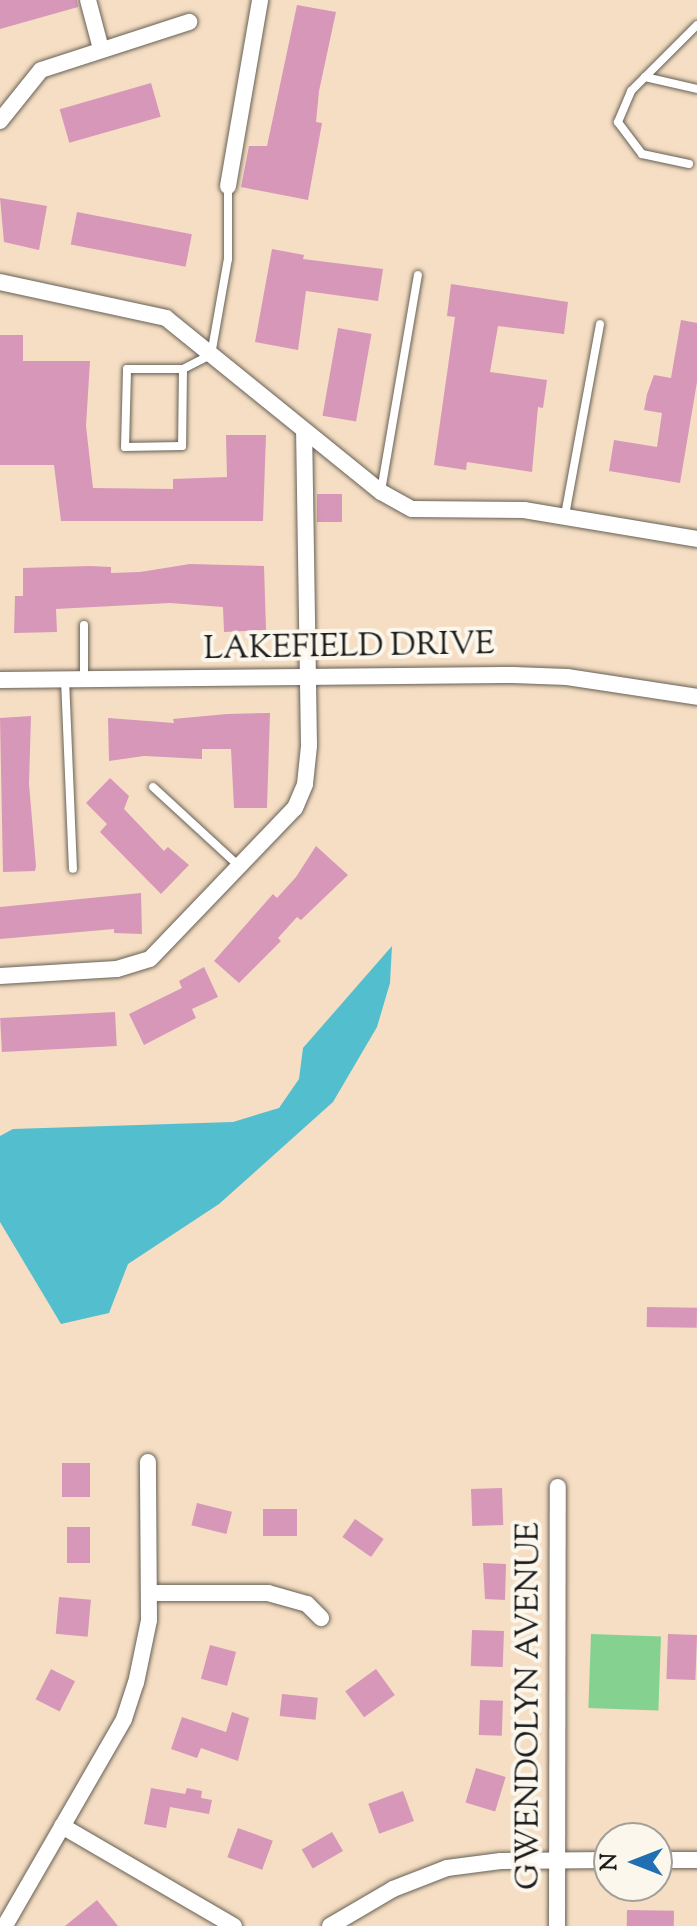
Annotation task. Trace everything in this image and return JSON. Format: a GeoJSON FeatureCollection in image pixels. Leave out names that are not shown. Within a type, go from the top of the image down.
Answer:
{"type":"FeatureCollection","features":[{"type":"Feature","properties":{"kind":"street"},"geometry":{"type":"LineString","coordinates":[[88,0],[101,49]]}},
{"type":"Feature","properties":{"kind":"street"},"geometry":{"type":"LineString","coordinates":[[228,186],[260,0]]}},
{"type":"Feature","properties":{"kind":"street"},"geometry":{"type":"LineString","coordinates":[[0,121],[41,70],[189,22]]}},
{"type":"Feature","properties":{"kind":"street"},"geometry":{"type":"LineString","coordinates":[[0,282],[148,310],[166,318],[304,432],[400,505],[434,512],[565,515],[697,539]]}},
{"type":"Feature","properties":{"kind":"street"},"geometry":{"type":"LineString","coordinates":[[0,976],[134,967],[150,959],[295,808],[305,784],[309,676],[304,432]]}},
{"type":"Feature","properties":{"kind":"street","name":"LAKEFIELD DRIVE"},"geometry":{"type":"LineString","coordinates":[[0,680],[567,677],[697,697]]}},
{"type":"Feature","properties":{"kind":"street"},"geometry":{"type":"LineString","coordinates":[[7,1922],[124,1719],[149,1620],[148,1462]]}},
{"type":"Feature","properties":{"kind":"street","name":"GWENDOLYN AVENUE"},"geometry":{"type":"LineString","coordinates":[[557,1926],[558,1487]]}},
{"type":"Feature","properties":{"kind":"street"},"geometry":{"type":"LineString","coordinates":[[149,1593],[268,1593],[307,1604],[321,1618]]}},
{"type":"Feature","properties":{"kind":"street"},"geometry":{"type":"LineString","coordinates":[[62,1826],[234,1926]]}},
{"type":"Feature","properties":{"kind":"street"},"geometry":{"type":"LineString","coordinates":[[330,1926],[393,1889],[447,1868],[593,1860]]}},
{"type":"Feature","properties":{"kind":"street"},"geometry":{"type":"LineString","coordinates":[[673,1860],[697,1860]]}},
{"type":"Feature","properties":{"kind":"lane"},"geometry":{"type":"LineString","coordinates":[[689,164],[642,154],[618,122],[631,91],[697,25]]}},
{"type":"Feature","properties":{"kind":"lane"},"geometry":{"type":"LineString","coordinates":[[645,77],[697,89]]}},
{"type":"Feature","properties":{"kind":"lane"},"geometry":{"type":"LineString","coordinates":[[183,369],[182,446],[125,447],[127,369],[183,369],[211,355],[228,259],[228,186]]}},
{"type":"Feature","properties":{"kind":"lane"},"geometry":{"type":"LineString","coordinates":[[381,492],[418,275]]}},
{"type":"Feature","properties":{"kind":"lane"},"geometry":{"type":"LineString","coordinates":[[565,515],[600,324]]}},
{"type":"Feature","properties":{"kind":"lane"},"geometry":{"type":"LineString","coordinates":[[84,625],[84,679]]}},
{"type":"Feature","properties":{"kind":"lane"},"geometry":{"type":"LineString","coordinates":[[65,679],[73,869]]}},
{"type":"Feature","properties":{"kind":"lane"},"geometry":{"type":"LineString","coordinates":[[153,787],[239,866]]}},
{"type":"Feature","properties":{"kind":"green space"},"geometry":{"type":"Polygon","coordinates":[[[591,1634],[661,1636],[658,1710],[588,1708],[591,1634]]]}},
{"type":"Feature","properties":{"kind":"water"},"geometry":{"type":"Polygon","coordinates":[[[392,946],[390,983],[377,1027],[333,1102],[219,1204],[128,1264],[109,1313],[61,1324],[0,1222],[0,1136],[13,1129],[233,1122],[279,1108],[299,1079],[303,1048],[392,946]]]}},
{"type":"Feature","properties":{"kind":"building"},"geometry":{"type":"Polygon","coordinates":[[[0,0],[77,0],[78,7],[0,29],[0,0]]]}},
{"type":"Feature","properties":{"kind":"building"},"geometry":{"type":"Polygon","coordinates":[[[297,5],[336,12],[319,91],[316,122],[322,123],[308,200],[241,187],[249,146],[267,146],[297,5]]]}},
{"type":"Feature","properties":{"kind":"building"},"geometry":{"type":"Polygon","coordinates":[[[151,83],[161,117],[69,143],[60,109],[151,83]]]}},
{"type":"Feature","properties":{"kind":"building"},"geometry":{"type":"Polygon","coordinates":[[[0,198],[47,206],[39,250],[4,242],[0,198]]]}},
{"type":"Feature","properties":{"kind":"building"},"geometry":{"type":"Polygon","coordinates":[[[77,212],[192,234],[186,267],[71,244],[77,212]]]}},
{"type":"Feature","properties":{"kind":"building"},"geometry":{"type":"Polygon","coordinates":[[[272,249],[304,255],[303,259],[383,269],[378,301],[306,291],[298,350],[255,342],[272,249]]]}},
{"type":"Feature","properties":{"kind":"building"},"geometry":{"type":"Polygon","coordinates":[[[451,284],[568,302],[564,334],[498,326],[490,372],[547,380],[543,408],[538,407],[532,472],[467,462],[466,470],[434,465],[455,317],[447,316],[451,284]]]}},
{"type":"Feature","properties":{"kind":"building"},"geometry":{"type":"Polygon","coordinates":[[[681,320],[697,323],[697,382],[680,483],[609,471],[614,440],[657,447],[662,413],[644,410],[647,394],[654,375],[671,378],[681,320]]]}},
{"type":"Feature","properties":{"kind":"building"},"geometry":{"type":"Polygon","coordinates":[[[338,328],[371,334],[356,422],[323,416],[338,328]]]}},
{"type":"Feature","properties":{"kind":"building"},"geometry":{"type":"Polygon","coordinates":[[[0,335],[23,335],[23,361],[90,361],[86,426],[93,488],[173,489],[173,479],[227,477],[226,435],[266,435],[263,521],[61,521],[54,465],[0,465],[0,335]]]}},
{"type":"Feature","properties":{"kind":"building"},"geometry":{"type":"Polygon","coordinates":[[[317,494],[342,494],[342,522],[317,522],[317,494]]]}},
{"type":"Feature","properties":{"kind":"building"},"geometry":{"type":"Polygon","coordinates":[[[190,564],[264,566],[266,630],[224,632],[223,607],[170,603],[56,609],[57,632],[14,633],[15,596],[23,596],[23,568],[111,567],[111,573],[190,564]]]}},
{"type":"Feature","properties":{"kind":"building"},"geometry":{"type":"Polygon","coordinates":[[[270,713],[267,808],[234,808],[231,749],[202,749],[202,759],[144,756],[109,761],[108,718],[174,723],[173,719],[270,713]]]}},
{"type":"Feature","properties":{"kind":"building"},"geometry":{"type":"Polygon","coordinates":[[[31,716],[29,784],[36,866],[35,871],[3,872],[0,718],[31,716]]]}},
{"type":"Feature","properties":{"kind":"building"},"geometry":{"type":"Polygon","coordinates":[[[110,778],[129,796],[124,809],[164,851],[168,847],[189,865],[161,894],[100,832],[107,824],[86,803],[110,778]]]}},
{"type":"Feature","properties":{"kind":"building"},"geometry":{"type":"Polygon","coordinates":[[[316,846],[348,875],[301,920],[297,917],[278,938],[281,941],[239,983],[214,961],[273,894],[277,898],[296,877],[316,846]]]}},
{"type":"Feature","properties":{"kind":"building"},"geometry":{"type":"Polygon","coordinates":[[[141,893],[142,934],[114,933],[114,929],[0,939],[0,907],[141,893]]]}},
{"type":"Feature","properties":{"kind":"building"},"geometry":{"type":"Polygon","coordinates":[[[204,967],[218,997],[192,1009],[196,1018],[144,1045],[129,1014],[182,988],[179,981],[204,967]]]}},
{"type":"Feature","properties":{"kind":"building"},"geometry":{"type":"Polygon","coordinates":[[[115,1012],[117,1046],[2,1052],[0,1018],[115,1012]]]}},
{"type":"Feature","properties":{"kind":"building"},"geometry":{"type":"Polygon","coordinates":[[[647,1307],[697,1308],[697,1328],[647,1327],[647,1307]]]}},
{"type":"Feature","properties":{"kind":"building"},"geometry":{"type":"Polygon","coordinates":[[[62,1463],[90,1463],[90,1497],[62,1497],[62,1463]]]}},
{"type":"Feature","properties":{"kind":"building"},"geometry":{"type":"Polygon","coordinates":[[[502,1488],[503,1525],[472,1526],[471,1489],[502,1488]]]}},
{"type":"Feature","properties":{"kind":"building"},"geometry":{"type":"Polygon","coordinates":[[[197,1503],[232,1512],[226,1534],[191,1525],[197,1503]]]}},
{"type":"Feature","properties":{"kind":"building"},"geometry":{"type":"Polygon","coordinates":[[[263,1509],[297,1509],[297,1536],[263,1536],[263,1509]]]}},
{"type":"Feature","properties":{"kind":"building"},"geometry":{"type":"Polygon","coordinates":[[[355,1519],[384,1539],[371,1557],[342,1537],[355,1519]]]}},
{"type":"Feature","properties":{"kind":"building"},"geometry":{"type":"Polygon","coordinates":[[[67,1527],[90,1527],[90,1563],[67,1563],[67,1527]]]}},
{"type":"Feature","properties":{"kind":"building"},"geometry":{"type":"Polygon","coordinates":[[[483,1563],[506,1564],[505,1600],[485,1599],[483,1563]]]}},
{"type":"Feature","properties":{"kind":"building"},"geometry":{"type":"Polygon","coordinates":[[[59,1597],[91,1600],[88,1637],[56,1634],[59,1597]]]}},
{"type":"Feature","properties":{"kind":"building"},"geometry":{"type":"Polygon","coordinates":[[[472,1630],[504,1631],[503,1667],[471,1666],[472,1630]]]}},
{"type":"Feature","properties":{"kind":"building"},"geometry":{"type":"Polygon","coordinates":[[[668,1634],[697,1635],[695,1680],[666,1679],[668,1634]]]}},
{"type":"Feature","properties":{"kind":"building"},"geometry":{"type":"Polygon","coordinates":[[[210,1645],[236,1652],[227,1686],[201,1679],[210,1645]]]}},
{"type":"Feature","properties":{"kind":"building"},"geometry":{"type":"Polygon","coordinates":[[[51,1669],[75,1681],[60,1712],[36,1699],[51,1669]]]}},
{"type":"Feature","properties":{"kind":"building"},"geometry":{"type":"Polygon","coordinates":[[[376,1669],[395,1695],[364,1717],[345,1691],[376,1669]]]}},
{"type":"Feature","properties":{"kind":"building"},"geometry":{"type":"Polygon","coordinates":[[[282,1694],[318,1698],[316,1720],[280,1716],[282,1694]]]}},
{"type":"Feature","properties":{"kind":"building"},"geometry":{"type":"Polygon","coordinates":[[[480,1700],[503,1701],[502,1736],[479,1735],[480,1700]]]}},
{"type":"Feature","properties":{"kind":"building"},"geometry":{"type":"Polygon","coordinates":[[[232,1712],[249,1718],[238,1761],[201,1748],[197,1758],[171,1749],[182,1717],[226,1732],[232,1712]]]}},
{"type":"Feature","properties":{"kind":"building"},"geometry":{"type":"Polygon","coordinates":[[[476,1768],[506,1777],[495,1811],[465,1802],[476,1768]]]}},
{"type":"Feature","properties":{"kind":"building"},"geometry":{"type":"Polygon","coordinates":[[[151,1788],[185,1794],[187,1788],[202,1791],[201,1798],[212,1800],[209,1814],[170,1807],[166,1828],[144,1824],[151,1788]]]}},
{"type":"Feature","properties":{"kind":"building"},"geometry":{"type":"Polygon","coordinates":[[[403,1791],[414,1821],[379,1834],[368,1804],[403,1791]]]}},
{"type":"Feature","properties":{"kind":"building"},"geometry":{"type":"Polygon","coordinates":[[[238,1828],[273,1841],[262,1870],[227,1857],[238,1828]]]}},
{"type":"Feature","properties":{"kind":"building"},"geometry":{"type":"Polygon","coordinates":[[[332,1832],[343,1851],[313,1869],[302,1849],[332,1832]]]}},
{"type":"Feature","properties":{"kind":"building"},"geometry":{"type":"Polygon","coordinates":[[[97,1900],[118,1926],[65,1926],[97,1900]]]}},
{"type":"Feature","properties":{"kind":"building"},"geometry":{"type":"Polygon","coordinates":[[[627,1910],[674,1911],[674,1926],[627,1926],[627,1910]]]}}]}
